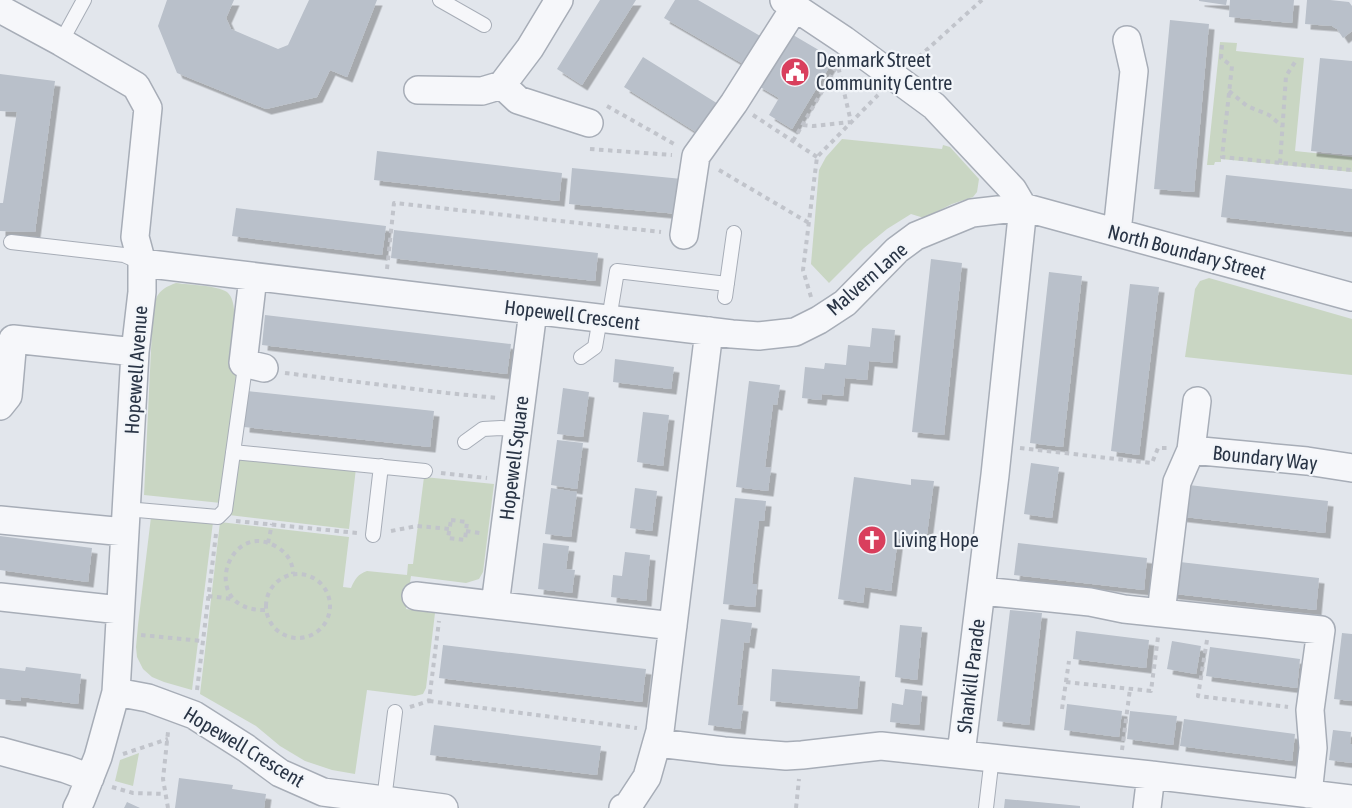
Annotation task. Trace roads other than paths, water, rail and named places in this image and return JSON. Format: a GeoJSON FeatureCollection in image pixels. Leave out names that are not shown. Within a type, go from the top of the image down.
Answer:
{"type":"FeatureCollection","features":[{"type":"Feature","properties":{"kind":"street"},"geometry":{"type":"LineString","coordinates":[[418,90],[482,91],[502,85],[531,48],[559,0]]}},
{"type":"Feature","properties":{"kind":"street"},"geometry":{"type":"LineString","coordinates":[[684,235],[696,156],[735,103],[790,3],[844,50],[896,77],[934,106],[1013,190],[1023,207]]}},
{"type":"Feature","properties":{"kind":"street","name":"Hopewell Avenue"},"geometry":{"type":"LineString","coordinates":[[0,9],[136,86],[148,108],[135,237],[142,263],[142,292],[135,352],[116,692],[94,768],[76,808]]}},
{"type":"Feature","properties":{"kind":"street"},"geometry":{"type":"LineString","coordinates":[[1117,232],[1134,71],[1127,40]]}},
{"type":"Feature","properties":{"kind":"street"},"geometry":{"type":"LineString","coordinates":[[502,85],[518,100],[589,123]]}},
{"type":"Feature","properties":{"kind":"street","name":"North Boundary Street"},"geometry":{"type":"LineString","coordinates":[[1023,207],[1352,297]]}},
{"type":"Feature","properties":{"kind":"street","name":"Malvern Lane"},"geometry":{"type":"LineString","coordinates":[[708,331],[759,336],[795,332],[845,303],[897,250],[916,236],[972,213],[1023,207]]}},
{"type":"Feature","properties":{"kind":"street","name":"Shankill Parade"},"geometry":{"type":"LineString","coordinates":[[1023,207],[982,591],[961,754],[1352,800]]}},
{"type":"Feature","properties":{"kind":"street","name":"Hopewell Crescent"},"geometry":{"type":"LineString","coordinates":[[142,263],[708,331]]}},
{"type":"Feature","properties":{"kind":"street"},"geometry":{"type":"LineString","coordinates":[[253,277],[253,365]]}},
{"type":"Feature","properties":{"kind":"street","name":"Hopewell Square"},"geometry":{"type":"LineString","coordinates":[[495,605],[533,311]]}},
{"type":"Feature","properties":{"kind":"street"},"geometry":{"type":"LineString","coordinates":[[627,807],[647,777],[659,737],[708,331]]}},
{"type":"Feature","properties":{"kind":"street"},"geometry":{"type":"LineString","coordinates":[[0,406],[8,396],[14,339],[135,352]]}},
{"type":"Feature","properties":{"kind":"street","name":"Boundary Way"},"geometry":{"type":"LineString","coordinates":[[1197,401],[1191,450],[1307,461],[1352,468]]}},
{"type":"Feature","properties":{"kind":"street"},"geometry":{"type":"LineString","coordinates":[[1161,613],[1177,483],[1191,450]]}},
{"type":"Feature","properties":{"kind":"street"},"geometry":{"type":"LineString","coordinates":[[0,520],[126,521]]}},
{"type":"Feature","properties":{"kind":"street"},"geometry":{"type":"LineString","coordinates":[[982,591],[1321,630],[1310,710],[1313,748],[1308,794]]}},
{"type":"Feature","properties":{"kind":"street"},"geometry":{"type":"LineString","coordinates":[[0,597],[120,622]]}},
{"type":"Feature","properties":{"kind":"street"},"geometry":{"type":"LineString","coordinates":[[429,597],[673,626]]}},
{"type":"Feature","properties":{"kind":"street","name":"Hopewell Crescent"},"geometry":{"type":"LineString","coordinates":[[116,692],[148,698],[183,710],[246,748],[280,773],[323,792],[444,808]]}},
{"type":"Feature","properties":{"kind":"street"},"geometry":{"type":"LineString","coordinates":[[659,737],[724,751],[786,756],[881,746],[961,754]]}},
{"type":"Feature","properties":{"kind":"street"},"geometry":{"type":"LineString","coordinates":[[0,751],[66,769],[94,768]]}},
{"type":"Feature","properties":{"kind":"street"},"geometry":{"type":"LineString","coordinates":[[1147,808],[1151,775]]}},
{"type":"Feature","properties":{"kind":"lane"},"geometry":{"type":"LineString","coordinates":[[61,42],[84,0]]}},
{"type":"Feature","properties":{"kind":"lane"},"geometry":{"type":"LineString","coordinates":[[440,0],[484,25]]}},
{"type":"Feature","properties":{"kind":"lane"},"geometry":{"type":"LineString","coordinates":[[581,357],[595,346],[617,271],[726,290],[734,233]]}},
{"type":"Feature","properties":{"kind":"lane"},"geometry":{"type":"LineString","coordinates":[[11,243],[124,255],[142,263]]}},
{"type":"Feature","properties":{"kind":"lane"},"geometry":{"type":"LineString","coordinates":[[126,521],[218,518],[225,510],[244,374],[253,365]]}},
{"type":"Feature","properties":{"kind":"lane"},"geometry":{"type":"LineString","coordinates":[[465,442],[483,429],[518,430]]}},
{"type":"Feature","properties":{"kind":"lane"},"geometry":{"type":"LineString","coordinates":[[233,452],[425,471]]}},
{"type":"Feature","properties":{"kind":"lane"},"geometry":{"type":"LineString","coordinates":[[373,535],[381,466]]}},
{"type":"Feature","properties":{"kind":"lane"},"geometry":{"type":"LineString","coordinates":[[384,800],[395,712]]}},
{"type":"Feature","properties":{"kind":"lane"},"geometry":{"type":"LineString","coordinates":[[986,808],[992,757]]}},
{"type":"Feature","properties":{"kind":"place","name":"Denmark Street Community Centre"},"geometry":{"type":"Point","coordinates":[795,72]}},
{"type":"Feature","properties":{"kind":"place","name":"Living Hope"},"geometry":{"type":"Point","coordinates":[872,540]}}]}
